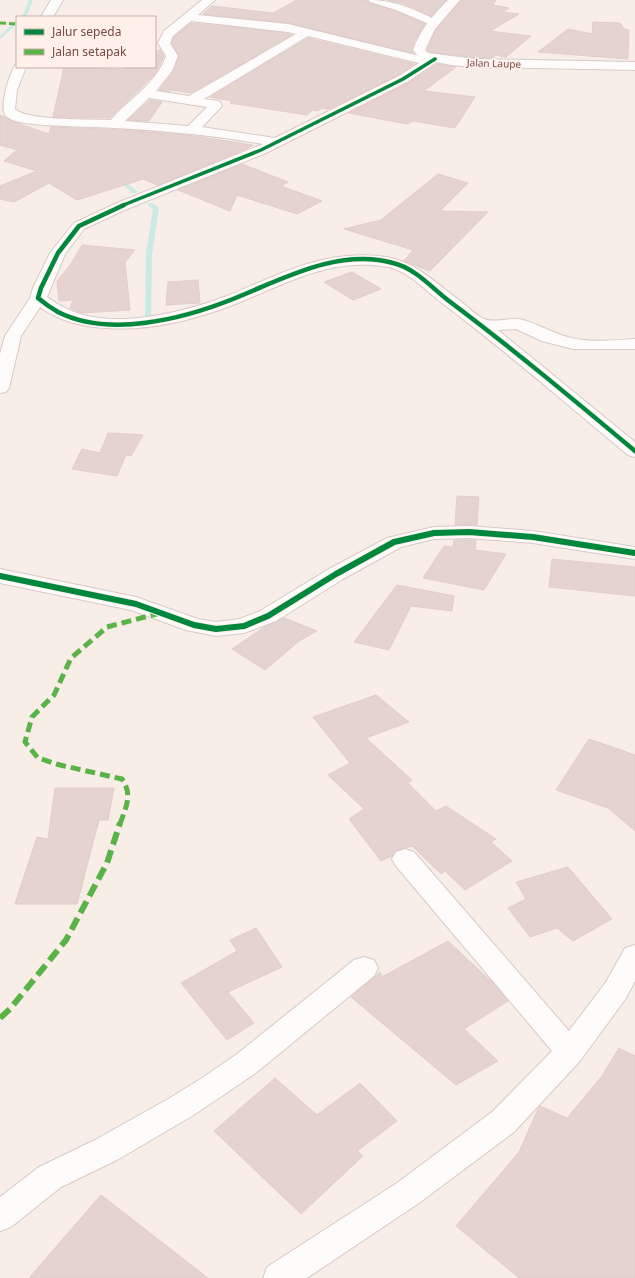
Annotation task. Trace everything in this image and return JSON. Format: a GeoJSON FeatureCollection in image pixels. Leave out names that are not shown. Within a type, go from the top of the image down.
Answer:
{"type":"FeatureCollection","features":[{"type":"Feature","properties":{"kind":"street"},"geometry":{"type":"LineString","coordinates":[[48,16],[57,0]]}},
{"type":"Feature","properties":{"kind":"street"},"geometry":{"type":"LineString","coordinates":[[115,124],[131,107],[147,94],[170,64],[172,56],[164,43],[168,34],[209,0]]}},
{"type":"Feature","properties":{"kind":"street"},"geometry":{"type":"LineString","coordinates":[[374,0],[400,8],[433,22]]}},
{"type":"Feature","properties":{"kind":"street","name":"Jalan Laupe"},"geometry":{"type":"LineString","coordinates":[[454,0],[433,22],[422,41],[419,50],[424,56],[432,61],[635,66]]}},
{"type":"Feature","properties":{"kind":"street"},"geometry":{"type":"LineString","coordinates":[[188,16],[265,25],[306,32],[432,61]]}},
{"type":"Feature","properties":{"kind":"street"},"geometry":{"type":"LineString","coordinates":[[192,100],[235,76],[306,32]]}},
{"type":"Feature","properties":{"kind":"street"},"geometry":{"type":"LineString","coordinates":[[0,388],[13,336],[38,298],[41,288],[58,253],[79,226],[122,206],[261,150],[403,79],[432,61]]}},
{"type":"Feature","properties":{"kind":"street"},"geometry":{"type":"LineString","coordinates":[[20,68],[9,98],[8,108],[10,113],[18,117],[41,120],[192,130],[276,142]]}},
{"type":"Feature","properties":{"kind":"street"},"geometry":{"type":"LineString","coordinates":[[147,94],[192,100],[215,105],[192,130]]}},
{"type":"Feature","properties":{"kind":"street"},"geometry":{"type":"LineString","coordinates":[[38,298],[58,312],[90,321],[110,324],[146,322],[191,314],[215,306],[291,274],[311,268],[348,260],[394,263],[410,272],[483,325],[635,451]]}},
{"type":"Feature","properties":{"kind":"street"},"geometry":{"type":"LineString","coordinates":[[483,325],[517,324],[548,337],[573,344],[635,344]]}},
{"type":"Feature","properties":{"kind":"street"},"geometry":{"type":"LineString","coordinates":[[0,576],[136,604],[194,625],[216,629],[244,626],[268,616],[336,574],[394,542],[434,533],[469,532],[533,537],[635,553]]}},
{"type":"Feature","properties":{"kind":"street"},"geometry":{"type":"LineString","coordinates":[[405,859],[570,1052]]}},
{"type":"Feature","properties":{"kind":"street"},"geometry":{"type":"LineString","coordinates":[[280,1278],[408,1193],[503,1122],[570,1052],[616,990],[635,956]]}},
{"type":"Feature","properties":{"kind":"street"},"geometry":{"type":"LineString","coordinates":[[0,1216],[50,1177],[119,1142],[181,1107],[232,1073],[270,1045],[364,968]]}},
{"type":"Feature","properties":{"kind":"building"},"geometry":{"type":"Polygon","coordinates":[[[297,0],[367,0],[370,3],[395,11],[425,24],[414,42],[412,49],[413,53],[288,23],[203,14],[212,6],[273,13],[297,0]]]}},
{"type":"Feature","properties":{"kind":"building"},"geometry":{"type":"Polygon","coordinates":[[[387,0],[446,0],[431,16],[404,4],[387,0]]]}},
{"type":"Feature","properties":{"kind":"building"},"geometry":{"type":"Polygon","coordinates":[[[461,0],[496,0],[493,5],[509,8],[503,12],[519,14],[490,31],[531,36],[506,57],[494,55],[494,58],[479,58],[429,52],[427,50],[436,30],[461,0]]]}},
{"type":"Feature","properties":{"kind":"building"},"geometry":{"type":"Polygon","coordinates":[[[593,22],[620,23],[624,29],[629,30],[628,59],[538,52],[568,29],[592,34],[593,22]]]}},
{"type":"Feature","properties":{"kind":"building"},"geometry":{"type":"Polygon","coordinates":[[[191,23],[288,33],[292,35],[191,93],[159,90],[173,72],[179,57],[172,43],[174,37],[191,23]]]}},
{"type":"Feature","properties":{"kind":"building"},"geometry":{"type":"Polygon","coordinates":[[[308,38],[415,64],[398,75],[329,109],[322,108],[318,111],[313,110],[307,115],[230,103],[233,101],[210,97],[308,38]]]}},
{"type":"Feature","properties":{"kind":"building"},"geometry":{"type":"Polygon","coordinates":[[[160,49],[164,56],[155,74],[110,118],[53,117],[64,68],[123,70],[124,68],[156,68],[156,52],[160,49]]]}},
{"type":"Feature","properties":{"kind":"building"},"geometry":{"type":"Polygon","coordinates":[[[437,64],[456,67],[424,91],[475,97],[455,128],[413,121],[407,124],[349,113],[408,83],[437,64]]]}},
{"type":"Feature","properties":{"kind":"building"},"geometry":{"type":"Polygon","coordinates":[[[150,100],[162,102],[149,121],[128,120],[150,100]]]}},
{"type":"Feature","properties":{"kind":"building"},"geometry":{"type":"Polygon","coordinates":[[[0,115],[14,122],[49,134],[51,127],[105,129],[187,135],[253,145],[158,185],[143,179],[77,200],[49,183],[14,202],[0,199],[0,186],[37,171],[4,161],[17,150],[0,145],[0,115]]]}},
{"type":"Feature","properties":{"kind":"building"},"geometry":{"type":"Polygon","coordinates":[[[242,164],[288,182],[281,186],[322,201],[297,214],[237,195],[230,211],[178,190],[242,164]]]}},
{"type":"Feature","properties":{"kind":"building"},"geometry":{"type":"Polygon","coordinates":[[[438,174],[468,183],[440,211],[488,212],[430,271],[404,261],[413,250],[344,229],[381,220],[438,174]]]}},
{"type":"Feature","properties":{"kind":"building"},"geometry":{"type":"Polygon","coordinates":[[[82,245],[135,250],[125,262],[130,310],[82,313],[70,308],[73,300],[59,301],[57,281],[71,264],[82,245]]]}},
{"type":"Feature","properties":{"kind":"building"},"geometry":{"type":"Polygon","coordinates":[[[352,272],[381,289],[353,300],[324,282],[352,272]]]}},
{"type":"Feature","properties":{"kind":"building"},"geometry":{"type":"Polygon","coordinates":[[[198,280],[200,303],[166,305],[168,282],[198,280]]]}},
{"type":"Feature","properties":{"kind":"building"},"geometry":{"type":"Polygon","coordinates":[[[108,433],[143,435],[131,456],[126,455],[117,476],[72,469],[82,449],[100,453],[108,433]]]}},
{"type":"Feature","properties":{"kind":"building"},"geometry":{"type":"Polygon","coordinates":[[[457,496],[479,497],[477,525],[455,525],[457,496]]]}},
{"type":"Feature","properties":{"kind":"building"},"geometry":{"type":"Polygon","coordinates":[[[454,540],[476,540],[475,550],[506,554],[484,590],[423,578],[444,546],[453,547],[454,540]]]}},
{"type":"Feature","properties":{"kind":"building"},"geometry":{"type":"Polygon","coordinates":[[[552,559],[635,567],[635,596],[549,587],[552,559]]]}},
{"type":"Feature","properties":{"kind":"building"},"geometry":{"type":"Polygon","coordinates":[[[397,585],[454,596],[452,611],[411,606],[389,650],[354,642],[397,585]]]}},
{"type":"Feature","properties":{"kind":"building"},"geometry":{"type":"Polygon","coordinates":[[[284,618],[317,631],[299,641],[265,670],[232,649],[266,626],[284,618]]]}},
{"type":"Feature","properties":{"kind":"building"},"geometry":{"type":"Polygon","coordinates":[[[376,695],[409,722],[366,738],[412,780],[408,783],[436,811],[446,806],[496,839],[491,842],[512,861],[465,890],[445,871],[441,874],[412,846],[396,851],[392,856],[381,861],[349,819],[364,809],[328,775],[350,763],[313,717],[376,695]]]}},
{"type":"Feature","properties":{"kind":"building"},"geometry":{"type":"Polygon","coordinates":[[[589,739],[635,755],[635,831],[608,808],[556,790],[589,739]]]}},
{"type":"Feature","properties":{"kind":"building"},"geometry":{"type":"Polygon","coordinates":[[[55,788],[114,788],[108,820],[99,820],[77,904],[15,904],[37,837],[48,839],[55,788]]]}},
{"type":"Feature","properties":{"kind":"building"},"geometry":{"type":"Polygon","coordinates":[[[568,867],[612,919],[573,941],[557,928],[530,937],[508,908],[526,899],[516,882],[568,867]]]}},
{"type":"Feature","properties":{"kind":"building"},"geometry":{"type":"Polygon","coordinates":[[[256,928],[282,967],[228,992],[254,1023],[227,1040],[181,983],[237,951],[230,940],[256,928]]]}},
{"type":"Feature","properties":{"kind":"building"},"geometry":{"type":"Polygon","coordinates":[[[448,941],[495,985],[508,1001],[464,1029],[498,1061],[456,1085],[351,997],[380,972],[382,977],[448,941]]]}},
{"type":"Feature","properties":{"kind":"building"},"geometry":{"type":"Polygon","coordinates":[[[619,1048],[635,1056],[635,1278],[519,1278],[456,1226],[519,1152],[539,1107],[540,1106],[567,1118],[602,1076],[619,1048]]]}},
{"type":"Feature","properties":{"kind":"building"},"geometry":{"type":"Polygon","coordinates":[[[275,1078],[317,1115],[360,1083],[397,1121],[357,1151],[363,1156],[301,1214],[214,1131],[275,1078]]]}},
{"type":"Feature","properties":{"kind":"building"},"geometry":{"type":"Polygon","coordinates":[[[101,1195],[208,1278],[29,1278],[101,1195]]]}},
{"type":"Feature","properties":{"kind":"waterway"},"geometry":{"type":"LineString","coordinates":[[23,16],[26,13],[31,0]]}},
{"type":"Feature","properties":{"kind":"waterway"},"geometry":{"type":"LineString","coordinates":[[0,38],[16,23]]}},
{"type":"Feature","properties":{"kind":"waterway"},"geometry":{"type":"LineString","coordinates":[[117,178],[135,192]]}},
{"type":"Feature","properties":{"kind":"waterway"},"geometry":{"type":"LineString","coordinates":[[148,316],[149,254],[156,208],[150,204]]}},
{"type":"Feature","properties":{"kind":"marked path"},"geometry":{"type":"LineString","coordinates":[[0,23],[16,24]]}},
{"type":"Feature","properties":{"kind":"marked path"},"geometry":{"type":"LineString","coordinates":[[0,1018],[10,1009],[66,940],[107,863],[129,796],[127,786],[122,779],[60,765],[38,758],[25,742],[32,717],[54,695],[71,658],[107,627],[160,613]]}},
{"type":"Feature","properties":{"kind":"cycle path"},"geometry":{"type":"LineString","coordinates":[[435,59],[403,79],[261,150],[122,206],[79,226],[58,253],[41,288],[38,298],[58,312],[76,319],[95,323],[115,324],[157,321],[178,317],[215,306],[288,276],[326,264],[366,260],[394,263],[414,274],[495,336],[635,451]]}},
{"type":"Feature","properties":{"kind":"cycle path"},"geometry":{"type":"LineString","coordinates":[[0,576],[136,604],[194,625],[216,629],[244,626],[268,616],[336,574],[394,542],[434,533],[469,532],[533,537],[635,553]]}}]}
